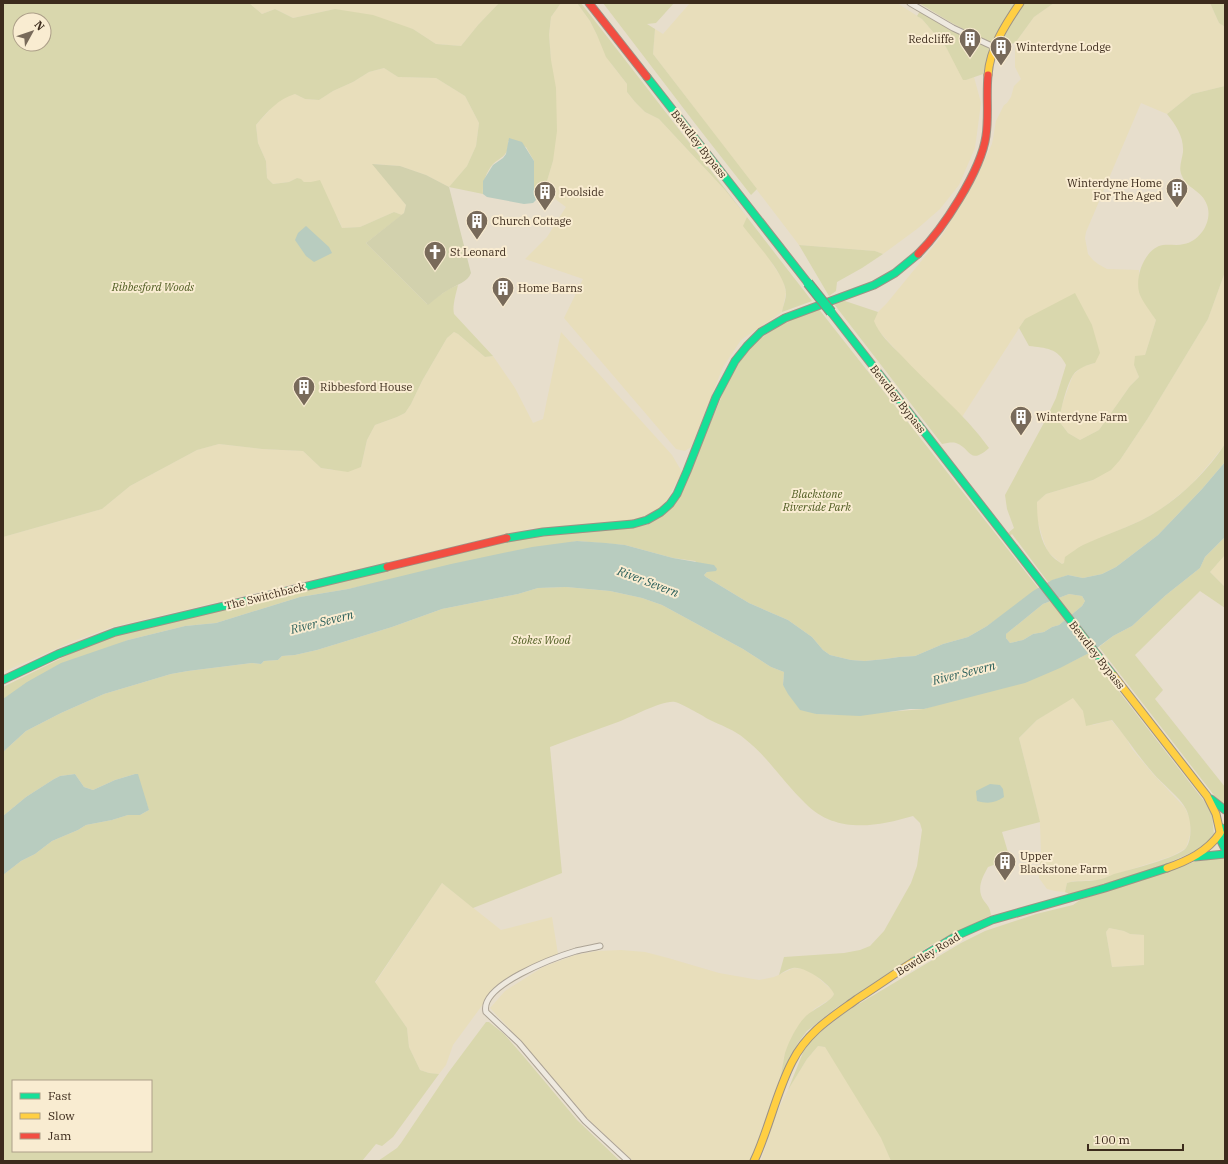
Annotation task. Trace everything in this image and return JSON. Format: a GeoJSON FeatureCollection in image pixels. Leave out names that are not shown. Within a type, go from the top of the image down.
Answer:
{"type":"FeatureCollection","features":[{"type":"Feature","properties":{"kind":"main road","name":"Bewdley Bypass"},"geometry":{"type":"LineString","coordinates":[[589,3],[1207,796],[1216,814],[1221,842],[1225,849]]}},
{"type":"Feature","properties":{"kind":"main road","name":"The Switchback"},"geometry":{"type":"LineString","coordinates":[[3,680],[83,643],[115,632],[351,575],[534,533],[636,523],[657,515],[669,506],[677,494],[722,384],[745,347],[762,332],[782,318],[822,303],[861,291],[891,276],[923,250],[936,234],[970,180],[981,157],[988,117],[987,82],[989,63],[994,47],[1020,3]]}},
{"type":"Feature","properties":{"kind":"main road","name":"Bewdley Bypass"},"geometry":{"type":"LineString","coordinates":[[1207,796],[1225,810]]}},
{"type":"Feature","properties":{"kind":"main road","name":"Bewdley Road"},"geometry":{"type":"LineString","coordinates":[[754,1161],[790,1066],[800,1048],[815,1030],[826,1021],[878,984],[940,945],[982,924],[1134,879],[1192,857],[1212,844],[1225,823]]}},
{"type":"Feature","properties":{"kind":"main road","name":"Bewdley Road"},"geometry":{"type":"LineString","coordinates":[[1192,857],[1225,854]]}},
{"type":"Feature","properties":{"kind":"street"},"geometry":{"type":"LineString","coordinates":[[910,3],[953,28],[994,47]]}},
{"type":"Feature","properties":{"kind":"street"},"geometry":{"type":"LineString","coordinates":[[600,946],[578,950],[558,957],[513,978],[492,994],[485,1008],[486,1012],[518,1043],[585,1121],[628,1161]]}},
{"type":"Feature","properties":{"kind":"shaded area"},"geometry":{"type":"Polygon","coordinates":[[[249,3],[499,3],[461,46],[436,44],[413,29],[335,9],[293,18],[275,9],[262,14],[249,3]]]}},
{"type":"Feature","properties":{"kind":"shaded area"},"geometry":{"type":"Polygon","coordinates":[[[561,3],[577,3],[590,21],[612,65],[627,84],[627,92],[645,112],[659,119],[725,190],[747,217],[773,265],[783,280],[786,293],[782,312],[741,340],[723,367],[691,447],[685,451],[676,449],[564,318],[583,279],[525,259],[547,237],[566,207],[544,191],[553,161],[551,60],[549,35],[551,17],[561,3]]]}},
{"type":"Feature","properties":{"kind":"shaded area"},"geometry":{"type":"Polygon","coordinates":[[[690,3],[897,3],[922,19],[946,47],[966,80],[974,77],[981,103],[975,148],[959,185],[940,209],[917,229],[883,254],[875,251],[799,245],[653,54],[655,29],[663,34],[690,3]]]}},
{"type":"Feature","properties":{"kind":"shaded area"},"geometry":{"type":"Polygon","coordinates":[[[1054,3],[1210,3],[1219,23],[1225,27],[1225,86],[1192,94],[1167,114],[1141,103],[1086,232],[1085,238],[1088,254],[1098,264],[1107,269],[1139,270],[1139,293],[1156,320],[1145,355],[1134,365],[1139,377],[1130,386],[1099,430],[1080,440],[1068,433],[1059,421],[1062,405],[1073,375],[1082,367],[1095,363],[1025,319],[962,417],[913,369],[878,330],[873,321],[878,312],[941,237],[973,184],[992,144],[996,121],[1004,105],[1011,97],[1014,86],[1021,79],[1015,67],[1015,43],[1034,17],[1054,3]]]}},
{"type":"Feature","properties":{"kind":"shaded area"},"geometry":{"type":"Polygon","coordinates":[[[384,68],[398,77],[436,78],[465,96],[479,123],[476,146],[467,166],[449,187],[426,175],[400,166],[373,164],[406,205],[404,213],[402,215],[394,212],[360,227],[342,228],[339,220],[311,182],[304,182],[297,178],[289,182],[273,184],[267,178],[266,161],[258,143],[256,125],[276,103],[287,96],[295,94],[305,99],[319,100],[369,72],[384,68]]]}},
{"type":"Feature","properties":{"kind":"shaded area"},"geometry":{"type":"Polygon","coordinates":[[[1225,272],[1225,444],[1190,486],[1160,510],[1140,521],[1082,546],[1062,564],[1048,552],[1037,519],[1037,502],[1046,494],[1093,480],[1120,460],[1148,418],[1208,319],[1225,272]]]}},
{"type":"Feature","properties":{"kind":"shaded area"},"geometry":{"type":"Polygon","coordinates":[[[454,332],[485,357],[493,356],[515,388],[533,423],[543,419],[561,332],[672,455],[682,472],[663,507],[647,517],[636,521],[539,529],[532,528],[112,627],[76,640],[3,672],[3,537],[102,509],[130,486],[197,450],[219,444],[262,449],[303,451],[321,468],[332,470],[361,467],[367,440],[375,425],[405,413],[447,338],[454,332]]]}},
{"type":"Feature","properties":{"kind":"shaded area"},"geometry":{"type":"Polygon","coordinates":[[[1225,555],[1225,587],[1210,572],[1225,555]]]}},
{"type":"Feature","properties":{"kind":"shaded area"},"geometry":{"type":"Polygon","coordinates":[[[1073,697],[1093,725],[1111,720],[1125,736],[1132,749],[1153,774],[1185,808],[1191,821],[1190,835],[1186,848],[1172,856],[1098,880],[1074,881],[1067,883],[1065,892],[1047,889],[1039,878],[1041,853],[1040,824],[1019,738],[1037,720],[1073,697]]]}},
{"type":"Feature","properties":{"kind":"shaded area"},"geometry":{"type":"Polygon","coordinates":[[[442,883],[501,930],[552,917],[558,954],[513,977],[489,996],[453,1045],[446,1065],[439,1074],[420,1070],[409,1047],[407,1028],[375,983],[442,883]]]}},
{"type":"Feature","properties":{"kind":"shaded area"},"geometry":{"type":"Polygon","coordinates":[[[1109,928],[1124,931],[1130,934],[1144,935],[1144,965],[1112,967],[1106,932],[1109,928]]]}},
{"type":"Feature","properties":{"kind":"shaded area"},"geometry":{"type":"Polygon","coordinates":[[[621,950],[645,952],[719,973],[759,980],[774,977],[794,968],[804,969],[815,975],[833,991],[834,994],[832,998],[814,1009],[784,1056],[778,1089],[755,1152],[750,1161],[633,1161],[587,1118],[522,1042],[490,1008],[505,991],[543,967],[575,955],[597,951],[621,950]]]}},
{"type":"Feature","properties":{"kind":"shaded area"},"geometry":{"type":"Polygon","coordinates":[[[818,1046],[825,1047],[859,1099],[882,1139],[891,1161],[761,1161],[776,1114],[788,1090],[807,1059],[818,1046]]]}},
{"type":"Feature","properties":{"kind":"green space","name":"Ribbesford Woods"},"geometry":{"type":"Polygon","coordinates":[[[3,3],[249,3],[262,14],[275,9],[293,18],[335,9],[373,15],[413,29],[436,44],[461,46],[499,3],[561,3],[551,17],[549,35],[551,60],[556,88],[557,131],[553,161],[544,191],[536,200],[534,189],[534,161],[526,147],[508,141],[506,153],[493,164],[486,174],[483,194],[449,187],[467,166],[476,146],[479,123],[465,96],[436,78],[398,77],[384,68],[369,72],[319,100],[305,99],[295,94],[289,96],[274,106],[256,125],[258,143],[266,161],[267,178],[273,184],[289,182],[297,178],[304,182],[320,180],[342,228],[360,227],[394,212],[402,215],[366,243],[427,304],[449,289],[458,285],[454,304],[454,314],[493,356],[485,357],[454,332],[447,338],[405,413],[375,425],[367,440],[361,467],[348,472],[321,468],[303,451],[262,449],[219,444],[197,450],[130,486],[102,509],[3,537],[3,3]]]}},
{"type":"Feature","properties":{"kind":"green space"},"geometry":{"type":"Polygon","coordinates":[[[577,3],[581,3],[745,214],[725,190],[659,119],[645,112],[627,92],[627,84],[606,57],[590,21],[577,3]]]}},
{"type":"Feature","properties":{"kind":"green space"},"geometry":{"type":"Polygon","coordinates":[[[603,3],[674,3],[656,23],[647,24],[655,29],[653,54],[757,189],[751,195],[697,126],[603,3]]]}},
{"type":"Feature","properties":{"kind":"green space"},"geometry":{"type":"Polygon","coordinates":[[[919,3],[1017,3],[992,44],[950,22],[919,3]]]}},
{"type":"Feature","properties":{"kind":"green space"},"geometry":{"type":"Polygon","coordinates":[[[1024,3],[1054,3],[1034,17],[1015,43],[1000,46],[999,42],[1024,3]]]}},
{"type":"Feature","properties":{"kind":"green space"},"geometry":{"type":"Polygon","coordinates":[[[1210,3],[1225,3],[1225,27],[1219,23],[1210,3]]]}},
{"type":"Feature","properties":{"kind":"green space"},"geometry":{"type":"Polygon","coordinates":[[[920,11],[989,48],[983,74],[963,80],[946,47],[922,19],[917,16],[920,11]]]}},
{"type":"Feature","properties":{"kind":"green space"},"geometry":{"type":"Polygon","coordinates":[[[1225,86],[1225,272],[1208,319],[1148,418],[1120,460],[1111,470],[1093,480],[1046,494],[1037,502],[1038,522],[1043,542],[1051,555],[1062,564],[1064,563],[1065,557],[1081,546],[1140,521],[1164,507],[1198,478],[1225,444],[1225,462],[1202,489],[1158,535],[1116,567],[1102,574],[1083,578],[1068,575],[1048,582],[1012,534],[1010,536],[1008,533],[1014,528],[1007,509],[1005,495],[1056,398],[1066,365],[1063,359],[1055,352],[1046,348],[1029,346],[1019,328],[1025,319],[1075,293],[1092,325],[1100,353],[1095,363],[1080,369],[1073,375],[1062,404],[1059,421],[1068,433],[1080,440],[1099,430],[1130,386],[1139,377],[1134,365],[1135,356],[1145,355],[1156,320],[1140,295],[1138,286],[1140,271],[1146,257],[1157,247],[1163,245],[1181,245],[1190,242],[1200,235],[1207,224],[1208,211],[1205,200],[1187,184],[1182,176],[1180,167],[1183,152],[1181,136],[1167,114],[1192,94],[1225,86]]]}},
{"type":"Feature","properties":{"kind":"green space"},"geometry":{"type":"Polygon","coordinates":[[[372,164],[400,166],[426,175],[449,187],[471,273],[465,281],[445,292],[428,305],[366,243],[404,213],[406,205],[372,164]]]}},
{"type":"Feature","properties":{"kind":"green space"},"geometry":{"type":"Polygon","coordinates":[[[747,217],[812,301],[782,312],[786,296],[785,287],[776,269],[743,226],[747,217]]]}},
{"type":"Feature","properties":{"kind":"green space"},"geometry":{"type":"Polygon","coordinates":[[[799,245],[875,251],[883,254],[837,282],[836,291],[829,296],[799,245]]]}},
{"type":"Feature","properties":{"kind":"green space"},"geometry":{"type":"Polygon","coordinates":[[[842,300],[878,312],[874,321],[885,339],[958,411],[989,448],[978,456],[974,456],[961,445],[956,443],[942,444],[834,304],[842,300]]]}},
{"type":"Feature","properties":{"kind":"green space","name":"Blackstone Riverside Park"},"geometry":{"type":"Polygon","coordinates":[[[818,308],[1039,589],[987,626],[968,637],[943,644],[915,656],[865,661],[851,660],[830,655],[823,650],[812,637],[788,620],[749,603],[706,577],[704,575],[707,572],[695,561],[673,558],[625,545],[577,541],[348,589],[300,597],[216,623],[185,626],[128,640],[3,699],[3,687],[80,649],[115,636],[528,536],[647,525],[682,490],[732,372],[754,343],[784,322],[818,308]]]}},
{"type":"Feature","properties":{"kind":"green space"},"geometry":{"type":"Polygon","coordinates":[[[1225,537],[1225,555],[1210,572],[1225,587],[1225,608],[1200,591],[1135,655],[1163,690],[1155,699],[1225,787],[1225,805],[1217,799],[1099,647],[1113,636],[1132,626],[1166,595],[1200,568],[1205,557],[1225,537]]]}},
{"type":"Feature","properties":{"kind":"green space","name":"Stokes Wood"},"geometry":{"type":"Polygon","coordinates":[[[566,587],[610,591],[642,598],[662,605],[743,649],[771,667],[784,672],[783,685],[816,714],[849,715],[924,709],[1071,662],[1089,653],[1204,801],[1212,815],[1214,835],[1207,844],[1168,863],[1135,875],[1069,894],[1065,892],[1067,883],[1099,880],[1173,856],[1186,848],[1190,839],[1189,818],[1183,804],[1148,767],[1112,720],[1086,726],[1083,711],[1073,698],[1037,720],[1019,738],[1040,822],[1002,832],[1010,859],[988,867],[982,879],[980,888],[982,897],[989,907],[991,915],[931,945],[836,1008],[807,1031],[798,1043],[778,1089],[785,1053],[795,1030],[805,1017],[829,1000],[834,994],[828,985],[816,976],[804,970],[793,968],[779,975],[784,957],[844,953],[860,950],[870,946],[884,931],[911,883],[917,866],[922,830],[920,823],[913,816],[870,825],[843,824],[829,820],[817,813],[805,803],[769,762],[741,736],[691,709],[675,702],[669,702],[647,709],[618,722],[550,747],[562,873],[473,908],[442,883],[375,982],[407,1028],[409,1047],[420,1070],[439,1074],[393,1137],[382,1146],[376,1144],[362,1161],[3,1161],[3,875],[21,861],[35,854],[52,841],[86,825],[128,815],[140,815],[149,810],[135,774],[115,780],[93,790],[84,787],[75,774],[60,776],[54,779],[26,797],[3,816],[3,752],[26,731],[61,713],[104,694],[171,674],[252,663],[261,664],[264,661],[278,660],[282,656],[295,655],[317,650],[392,627],[442,609],[518,594],[538,588],[566,587]]]}},
{"type":"Feature","properties":{"kind":"green space"},"geometry":{"type":"Polygon","coordinates":[[[1069,594],[1082,596],[1085,601],[1082,606],[1059,625],[1044,632],[1033,634],[1023,640],[1010,643],[1006,638],[1006,634],[1043,604],[1069,594]]]}},
{"type":"Feature","properties":{"kind":"green space"},"geometry":{"type":"Polygon","coordinates":[[[1225,857],[1225,1161],[891,1161],[881,1138],[825,1047],[818,1046],[807,1059],[788,1090],[804,1050],[813,1038],[847,1011],[961,943],[985,931],[1036,914],[1073,905],[1080,900],[1194,862],[1225,857]],[[1109,928],[1106,932],[1112,967],[1144,965],[1144,935],[1130,934],[1124,931],[1109,928]]]}},
{"type":"Feature","properties":{"kind":"green space"},"geometry":{"type":"Polygon","coordinates":[[[486,1022],[489,1022],[504,1034],[577,1120],[620,1161],[378,1161],[397,1148],[401,1143],[448,1073],[486,1022]]]}},
{"type":"Feature","properties":{"kind":"water"},"geometry":{"type":"Polygon","coordinates":[[[509,138],[522,142],[534,161],[534,189],[536,200],[533,203],[524,204],[487,197],[483,194],[483,181],[493,165],[506,154],[509,138]]]}},
{"type":"Feature","properties":{"kind":"water"},"geometry":{"type":"Polygon","coordinates":[[[306,226],[329,247],[332,253],[314,262],[306,256],[295,240],[298,233],[306,226]]]}},
{"type":"Feature","properties":{"kind":"water","name":"River Severn"},"geometry":{"type":"Polygon","coordinates":[[[1225,462],[1225,537],[1205,557],[1200,568],[1166,595],[1132,626],[1113,636],[1093,651],[1060,668],[1025,683],[924,709],[910,709],[860,716],[816,714],[800,710],[783,685],[784,672],[771,667],[743,649],[662,605],[642,598],[610,591],[566,587],[538,588],[518,594],[442,609],[392,627],[317,650],[295,655],[282,656],[278,660],[264,661],[261,664],[252,663],[171,674],[104,694],[61,713],[26,731],[3,752],[3,699],[27,682],[61,663],[128,640],[185,626],[216,623],[300,597],[348,589],[451,564],[532,547],[577,541],[625,545],[673,558],[714,565],[717,569],[716,571],[707,572],[704,575],[706,577],[749,603],[788,620],[812,637],[823,650],[830,655],[851,660],[865,661],[915,656],[943,644],[968,637],[987,626],[1033,591],[1052,580],[1068,575],[1083,578],[1102,574],[1116,567],[1158,535],[1202,489],[1225,462]],[[1069,594],[1043,604],[1006,634],[1006,638],[1010,643],[1023,640],[1033,634],[1044,632],[1059,625],[1082,606],[1085,601],[1082,596],[1069,594]]]}},
{"type":"Feature","properties":{"kind":"water"},"geometry":{"type":"Polygon","coordinates":[[[75,774],[84,787],[93,790],[115,780],[138,774],[149,810],[140,815],[128,815],[86,825],[52,841],[35,854],[21,861],[3,875],[3,816],[26,797],[54,779],[60,776],[75,774]]]}},
{"type":"Feature","properties":{"kind":"water"},"geometry":{"type":"Polygon","coordinates":[[[990,784],[1000,785],[1003,789],[1004,797],[998,801],[977,801],[976,791],[990,784]]]}},
{"type":"Feature","properties":{"kind":"traffic: fast"},"geometry":{"type":"LineString","coordinates":[[647,77],[808,283]]}},
{"type":"Feature","properties":{"kind":"traffic: fast"},"geometry":{"type":"LineString","coordinates":[[507,538],[543,532],[633,524],[647,520],[661,512],[670,504],[677,494],[716,397],[735,361],[747,346],[761,332],[785,318],[874,285],[895,273],[918,254]]}},
{"type":"Feature","properties":{"kind":"traffic: fast"},"geometry":{"type":"LineString","coordinates":[[808,283],[831,312]]}},
{"type":"Feature","properties":{"kind":"traffic: fast"},"geometry":{"type":"LineString","coordinates":[[831,312],[1113,675]]}},
{"type":"Feature","properties":{"kind":"traffic: fast"},"geometry":{"type":"LineString","coordinates":[[3,680],[58,654],[115,632],[387,567]]}},
{"type":"Feature","properties":{"kind":"traffic: fast"},"geometry":{"type":"LineString","coordinates":[[1211,799],[1225,810]]}},
{"type":"Feature","properties":{"kind":"traffic: fast"},"geometry":{"type":"LineString","coordinates":[[1222,828],[1220,839],[1225,849]]}},
{"type":"Feature","properties":{"kind":"traffic: fast"},"geometry":{"type":"LineString","coordinates":[[1195,857],[1225,854]]}},
{"type":"Feature","properties":{"kind":"traffic: fast"},"geometry":{"type":"LineString","coordinates":[[913,962],[956,936],[992,920],[1105,888],[1167,868]]}},
{"type":"Feature","properties":{"kind":"traffic: slow"},"geometry":{"type":"LineString","coordinates":[[988,75],[989,65],[995,46],[1004,28],[1020,3]]}},
{"type":"Feature","properties":{"kind":"traffic: slow"},"geometry":{"type":"LineString","coordinates":[[1113,675],[1207,796],[1216,814],[1220,832]]}},
{"type":"Feature","properties":{"kind":"traffic: slow"},"geometry":{"type":"LineString","coordinates":[[1167,868],[1203,851],[1220,833]]}},
{"type":"Feature","properties":{"kind":"traffic: slow"},"geometry":{"type":"LineString","coordinates":[[754,1161],[786,1074],[798,1051],[805,1042],[838,1012],[913,962]]}},
{"type":"Feature","properties":{"kind":"traffic: jam"},"geometry":{"type":"LineString","coordinates":[[589,3],[647,77]]}},
{"type":"Feature","properties":{"kind":"traffic: jam"},"geometry":{"type":"LineString","coordinates":[[918,254],[938,230],[960,199],[977,166],[986,136],[988,75]]}},
{"type":"Feature","properties":{"kind":"traffic: jam"},"geometry":{"type":"LineString","coordinates":[[387,567],[507,538]]}},
{"type":"Feature","properties":{"kind":"place","name":"Redcliffe"},"geometry":{"type":"Point","coordinates":[970,58]}},
{"type":"Feature","properties":{"kind":"place","name":"Winterdyne Lodge"},"geometry":{"type":"Point","coordinates":[1001,66]}},
{"type":"Feature","properties":{"kind":"place","name":"Winterdyne Home For The Aged"},"geometry":{"type":"Point","coordinates":[1177,208]}},
{"type":"Feature","properties":{"kind":"place","name":"Poolside"},"geometry":{"type":"Point","coordinates":[545,212]}},
{"type":"Feature","properties":{"kind":"place","name":"Church Cottage"},"geometry":{"type":"Point","coordinates":[477,240]}},
{"type":"Feature","properties":{"kind":"place","name":"St Leonard"},"geometry":{"type":"Point","coordinates":[435,272]}},
{"type":"Feature","properties":{"kind":"place","name":"Home Barns"},"geometry":{"type":"Point","coordinates":[503,308]}},
{"type":"Feature","properties":{"kind":"place","name":"Ribbesford House"},"geometry":{"type":"Point","coordinates":[304,406]}},
{"type":"Feature","properties":{"kind":"place","name":"Winterdyne Farm"},"geometry":{"type":"Point","coordinates":[1021,436]}},
{"type":"Feature","properties":{"kind":"place","name":"Upper Blackstone Farm"},"geometry":{"type":"Point","coordinates":[1005,882]}}]}
